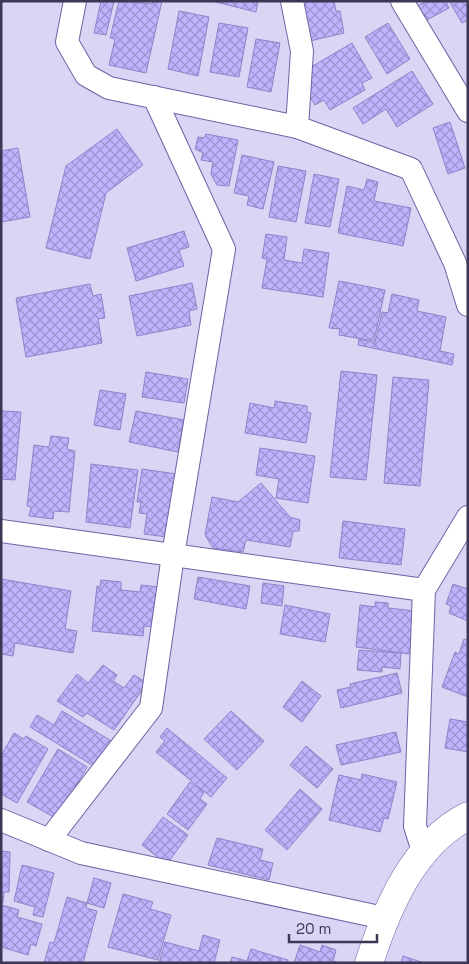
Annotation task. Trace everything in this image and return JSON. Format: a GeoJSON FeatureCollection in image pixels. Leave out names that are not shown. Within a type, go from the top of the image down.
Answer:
{"type":"FeatureCollection","features":[{"type":"Feature","properties":{"kind":"street"},"geometry":{"type":"LineString","coordinates":[[75,1],[67,42],[86,75],[109,88],[297,127],[411,169],[455,264],[468,306]]}},
{"type":"Feature","properties":{"kind":"street"},"geometry":{"type":"LineString","coordinates":[[292,1],[302,51],[297,127]]}},
{"type":"Feature","properties":{"kind":"street"},"geometry":{"type":"LineString","coordinates":[[402,1],[468,111]]}},
{"type":"Feature","properties":{"kind":"street"},"geometry":{"type":"LineString","coordinates":[[49,840],[151,708],[173,555],[224,249],[154,97]]}},
{"type":"Feature","properties":{"kind":"street"},"geometry":{"type":"LineString","coordinates":[[423,851],[415,826],[424,590],[468,517]]}},
{"type":"Feature","properties":{"kind":"street"},"geometry":{"type":"LineString","coordinates":[[1,531],[424,590]]}},
{"type":"Feature","properties":{"kind":"street"},"geometry":{"type":"LineString","coordinates":[[369,963],[384,918],[423,851],[459,820],[468,816]]}},
{"type":"Feature","properties":{"kind":"street"},"geometry":{"type":"LineString","coordinates":[[1,820],[81,853],[384,918]]}},
{"type":"Feature","properties":{"kind":"building"},"geometry":{"type":"Polygon","coordinates":[[[101,1],[114,1],[106,35],[94,33],[101,1]]]}},
{"type":"Feature","properties":{"kind":"building"},"geometry":{"type":"Polygon","coordinates":[[[119,1],[153,4],[153,1],[162,1],[146,73],[109,65],[115,39],[110,38],[119,1]]]}},
{"type":"Feature","properties":{"kind":"building"},"geometry":{"type":"Polygon","coordinates":[[[212,1],[258,1],[256,12],[212,1]]]}},
{"type":"Feature","properties":{"kind":"building"},"geometry":{"type":"Polygon","coordinates":[[[303,1],[334,1],[336,11],[340,11],[344,33],[310,41],[303,1]]]}},
{"type":"Feature","properties":{"kind":"building"},"geometry":{"type":"Polygon","coordinates":[[[427,1],[446,1],[449,8],[425,21],[417,6],[427,1]]]}},
{"type":"Feature","properties":{"kind":"building"},"geometry":{"type":"Polygon","coordinates":[[[449,1],[468,1],[468,20],[462,23],[449,1]]]}},
{"type":"Feature","properties":{"kind":"building"},"geometry":{"type":"Polygon","coordinates":[[[179,11],[209,17],[198,76],[168,69],[179,11]]]}},
{"type":"Feature","properties":{"kind":"building"},"geometry":{"type":"Polygon","coordinates":[[[219,23],[248,28],[239,77],[210,72],[219,23]]]}},
{"type":"Feature","properties":{"kind":"building"},"geometry":{"type":"Polygon","coordinates":[[[388,23],[410,59],[387,74],[365,37],[388,23]]]}},
{"type":"Feature","properties":{"kind":"building"},"geometry":{"type":"Polygon","coordinates":[[[256,39],[280,43],[271,92],[247,87],[256,39]]]}},
{"type":"Feature","properties":{"kind":"building"},"geometry":{"type":"Polygon","coordinates":[[[352,43],[372,78],[362,83],[365,90],[330,110],[324,100],[315,105],[306,91],[314,86],[306,70],[352,43]]]}},
{"type":"Feature","properties":{"kind":"building"},"geometry":{"type":"Polygon","coordinates":[[[412,71],[433,104],[397,127],[386,109],[363,124],[353,108],[412,71]]]}},
{"type":"Feature","properties":{"kind":"building"},"geometry":{"type":"Polygon","coordinates":[[[450,122],[465,168],[448,174],[433,128],[450,122]]]}},
{"type":"Feature","properties":{"kind":"building"},"geometry":{"type":"Polygon","coordinates":[[[117,129],[143,165],[106,193],[90,259],[46,248],[66,166],[117,129]]]}},
{"type":"Feature","properties":{"kind":"building"},"geometry":{"type":"Polygon","coordinates":[[[206,134],[238,140],[229,186],[217,185],[211,174],[213,162],[201,160],[203,153],[195,149],[198,137],[204,138],[206,134]]]}},
{"type":"Feature","properties":{"kind":"building"},"geometry":{"type":"Polygon","coordinates":[[[18,148],[30,217],[1,222],[1,151],[18,148]]]}},
{"type":"Feature","properties":{"kind":"building"},"geometry":{"type":"Polygon","coordinates":[[[242,155],[274,162],[263,209],[247,205],[249,196],[234,193],[242,155]]]}},
{"type":"Feature","properties":{"kind":"building"},"geometry":{"type":"Polygon","coordinates":[[[278,166],[306,171],[296,222],[269,217],[278,166]]]}},
{"type":"Feature","properties":{"kind":"building"},"geometry":{"type":"Polygon","coordinates":[[[314,174],[339,179],[330,227],[305,223],[314,174]]]}},
{"type":"Feature","properties":{"kind":"building"},"geometry":{"type":"Polygon","coordinates":[[[367,179],[378,182],[374,201],[411,208],[403,246],[338,233],[347,186],[364,190],[367,179]]]}},
{"type":"Feature","properties":{"kind":"building"},"geometry":{"type":"Polygon","coordinates":[[[184,231],[189,247],[179,250],[184,266],[136,281],[127,248],[184,231]]]}},
{"type":"Feature","properties":{"kind":"building"},"geometry":{"type":"Polygon","coordinates":[[[266,234],[287,237],[284,260],[302,263],[304,249],[329,253],[323,297],[262,288],[267,259],[262,258],[266,234]]]}},
{"type":"Feature","properties":{"kind":"building"},"geometry":{"type":"Polygon","coordinates":[[[339,281],[385,290],[374,341],[339,335],[340,329],[329,328],[339,281]]]}},
{"type":"Feature","properties":{"kind":"building"},"geometry":{"type":"Polygon","coordinates":[[[192,283],[197,309],[189,311],[191,325],[137,336],[129,296],[192,283]]]}},
{"type":"Feature","properties":{"kind":"building"},"geometry":{"type":"Polygon","coordinates":[[[90,284],[93,296],[101,294],[105,318],[98,319],[102,343],[26,357],[16,298],[90,284]]]}},
{"type":"Feature","properties":{"kind":"building"},"geometry":{"type":"Polygon","coordinates":[[[392,294],[419,300],[417,311],[446,317],[440,351],[454,354],[452,365],[358,345],[359,339],[375,343],[382,312],[388,313],[392,294]]]}},
{"type":"Feature","properties":{"kind":"building"},"geometry":{"type":"Polygon","coordinates":[[[341,371],[377,375],[366,480],[330,477],[341,371]]]}},
{"type":"Feature","properties":{"kind":"building"},"geometry":{"type":"Polygon","coordinates":[[[146,372],[188,379],[184,403],[142,397],[146,372]]]}},
{"type":"Feature","properties":{"kind":"building"},"geometry":{"type":"Polygon","coordinates":[[[393,377],[429,380],[420,486],[384,483],[393,377]]]}},
{"type":"Feature","properties":{"kind":"building"},"geometry":{"type":"Polygon","coordinates":[[[100,390],[126,394],[120,430],[94,425],[100,390]]]}},
{"type":"Feature","properties":{"kind":"building"},"geometry":{"type":"Polygon","coordinates":[[[275,401],[307,406],[307,412],[311,413],[306,443],[245,433],[250,403],[274,408],[275,401]]]}},
{"type":"Feature","properties":{"kind":"building"},"geometry":{"type":"Polygon","coordinates":[[[1,411],[21,412],[15,480],[1,479],[1,411]]]}},
{"type":"Feature","properties":{"kind":"building"},"geometry":{"type":"Polygon","coordinates":[[[136,411],[184,420],[178,452],[129,442],[136,411]]]}},
{"type":"Feature","properties":{"kind":"building"},"geometry":{"type":"Polygon","coordinates":[[[51,436],[69,438],[67,449],[75,451],[69,512],[54,511],[53,519],[29,516],[31,507],[27,506],[34,445],[49,447],[51,436]]]}},
{"type":"Feature","properties":{"kind":"building"},"geometry":{"type":"Polygon","coordinates":[[[260,448],[315,456],[308,503],[276,498],[279,479],[256,475],[260,448]]]}},
{"type":"Feature","properties":{"kind":"building"},"geometry":{"type":"Polygon","coordinates":[[[91,464],[138,470],[130,528],[86,522],[91,464]]]}},
{"type":"Feature","properties":{"kind":"building"},"geometry":{"type":"Polygon","coordinates":[[[142,469],[184,475],[175,538],[144,534],[147,514],[139,513],[141,502],[137,502],[142,469]]]}},
{"type":"Feature","properties":{"kind":"building"},"geometry":{"type":"Polygon","coordinates":[[[261,483],[290,517],[300,520],[299,531],[293,531],[290,547],[246,540],[243,552],[213,548],[205,535],[212,497],[238,502],[261,483]]]}},
{"type":"Feature","properties":{"kind":"building"},"geometry":{"type":"Polygon","coordinates":[[[343,521],[405,529],[401,565],[339,558],[343,521]]]}},
{"type":"Feature","properties":{"kind":"building"},"geometry":{"type":"Polygon","coordinates":[[[198,577],[250,586],[246,609],[194,599],[198,577]]]}},
{"type":"Feature","properties":{"kind":"building"},"geometry":{"type":"Polygon","coordinates":[[[1,579],[71,591],[65,629],[77,631],[73,653],[15,643],[13,656],[1,654],[1,579]]]}},
{"type":"Feature","properties":{"kind":"building"},"geometry":{"type":"Polygon","coordinates":[[[101,580],[121,582],[121,590],[140,592],[141,585],[159,587],[157,627],[144,626],[143,636],[92,631],[97,586],[100,587],[101,580]]]}},
{"type":"Feature","properties":{"kind":"building"},"geometry":{"type":"Polygon","coordinates":[[[263,583],[284,586],[282,606],[261,603],[263,583]]]}},
{"type":"Feature","properties":{"kind":"building"},"geometry":{"type":"Polygon","coordinates":[[[453,584],[468,589],[468,621],[449,613],[451,606],[446,604],[453,584]]]}},
{"type":"Feature","properties":{"kind":"building"},"geometry":{"type":"Polygon","coordinates":[[[375,602],[388,603],[388,608],[415,611],[410,654],[356,647],[360,605],[375,607],[375,602]]]}},
{"type":"Feature","properties":{"kind":"building"},"geometry":{"type":"Polygon","coordinates":[[[285,605],[330,614],[325,642],[280,634],[285,605]]]}},
{"type":"Feature","properties":{"kind":"building"},"geometry":{"type":"Polygon","coordinates":[[[464,639],[468,640],[468,697],[442,687],[455,652],[459,654],[464,639]]]}},
{"type":"Feature","properties":{"kind":"building"},"geometry":{"type":"Polygon","coordinates":[[[359,650],[401,653],[400,669],[382,667],[382,672],[357,670],[359,650]]]}},
{"type":"Feature","properties":{"kind":"building"},"geometry":{"type":"Polygon","coordinates":[[[103,665],[117,675],[113,681],[124,688],[134,675],[147,683],[114,730],[87,713],[83,717],[57,701],[77,674],[88,683],[103,665]]]}},
{"type":"Feature","properties":{"kind":"building"},"geometry":{"type":"Polygon","coordinates":[[[397,673],[402,693],[341,708],[337,690],[351,687],[350,684],[397,673]]]}},
{"type":"Feature","properties":{"kind":"building"},"geometry":{"type":"Polygon","coordinates":[[[302,681],[321,696],[302,722],[283,707],[302,681]]]}},
{"type":"Feature","properties":{"kind":"building"},"geometry":{"type":"Polygon","coordinates":[[[62,711],[113,742],[97,768],[30,727],[37,715],[54,725],[62,711]]]}},
{"type":"Feature","properties":{"kind":"building"},"geometry":{"type":"Polygon","coordinates":[[[231,711],[264,741],[237,770],[204,739],[231,711]]]}},
{"type":"Feature","properties":{"kind":"building"},"geometry":{"type":"Polygon","coordinates":[[[450,719],[468,722],[468,752],[445,748],[450,719]]]}},
{"type":"Feature","properties":{"kind":"building"},"geometry":{"type":"Polygon","coordinates":[[[167,728],[227,778],[211,797],[156,752],[165,741],[160,737],[167,728]]]}},
{"type":"Feature","properties":{"kind":"building"},"geometry":{"type":"Polygon","coordinates":[[[396,732],[401,752],[341,765],[336,745],[396,732]]]}},
{"type":"Feature","properties":{"kind":"building"},"geometry":{"type":"Polygon","coordinates":[[[14,733],[24,739],[26,736],[48,749],[17,803],[1,794],[1,756],[14,733]]]}},
{"type":"Feature","properties":{"kind":"building"},"geometry":{"type":"Polygon","coordinates":[[[306,746],[333,769],[317,788],[290,765],[306,746]]]}},
{"type":"Feature","properties":{"kind":"building"},"geometry":{"type":"Polygon","coordinates":[[[58,749],[87,767],[57,819],[27,802],[58,749]]]}},
{"type":"Feature","properties":{"kind":"building"},"geometry":{"type":"Polygon","coordinates":[[[362,774],[397,782],[388,819],[384,818],[380,832],[329,820],[339,775],[361,780],[362,774]]]}},
{"type":"Feature","properties":{"kind":"building"},"geometry":{"type":"Polygon","coordinates":[[[190,782],[204,792],[200,799],[207,804],[188,830],[167,814],[190,782]]]}},
{"type":"Feature","properties":{"kind":"building"},"geometry":{"type":"Polygon","coordinates":[[[300,789],[322,809],[287,850],[265,830],[300,789]]]}},
{"type":"Feature","properties":{"kind":"building"},"geometry":{"type":"Polygon","coordinates":[[[163,817],[188,835],[167,864],[142,845],[163,817]]]}},
{"type":"Feature","properties":{"kind":"building"},"geometry":{"type":"Polygon","coordinates":[[[217,838],[263,849],[260,860],[273,863],[269,880],[208,865],[217,838]]]}},
{"type":"Feature","properties":{"kind":"building"},"geometry":{"type":"Polygon","coordinates":[[[1,851],[10,852],[9,892],[4,892],[3,903],[1,903],[1,851]]]}},
{"type":"Feature","properties":{"kind":"building"},"geometry":{"type":"Polygon","coordinates":[[[22,865],[54,873],[43,917],[33,915],[35,907],[14,901],[22,865]]]}},
{"type":"Feature","properties":{"kind":"building"},"geometry":{"type":"Polygon","coordinates":[[[94,878],[111,883],[104,908],[87,903],[94,878]]]}},
{"type":"Feature","properties":{"kind":"building"},"geometry":{"type":"Polygon","coordinates":[[[123,894],[153,902],[150,909],[171,915],[158,960],[108,947],[123,894]]]}},
{"type":"Feature","properties":{"kind":"building"},"geometry":{"type":"Polygon","coordinates":[[[67,897],[87,903],[86,908],[97,911],[83,963],[44,963],[50,942],[54,943],[67,897]]]}},
{"type":"Feature","properties":{"kind":"building"},"geometry":{"type":"Polygon","coordinates":[[[2,905],[19,910],[17,917],[42,924],[36,946],[31,944],[28,955],[1,947],[2,905]]]}},
{"type":"Feature","properties":{"kind":"building"},"geometry":{"type":"Polygon","coordinates":[[[203,935],[220,940],[214,963],[159,963],[165,942],[199,951],[203,935]]]}},
{"type":"Feature","properties":{"kind":"building"},"geometry":{"type":"Polygon","coordinates":[[[300,945],[320,952],[322,945],[336,950],[333,961],[340,963],[294,963],[300,945]]]}},
{"type":"Feature","properties":{"kind":"building"},"geometry":{"type":"Polygon","coordinates":[[[251,949],[288,960],[287,963],[230,963],[232,957],[247,961],[251,949]]]}},
{"type":"Feature","properties":{"kind":"building"},"geometry":{"type":"Polygon","coordinates":[[[403,956],[424,963],[401,963],[403,956]]]}}]}
